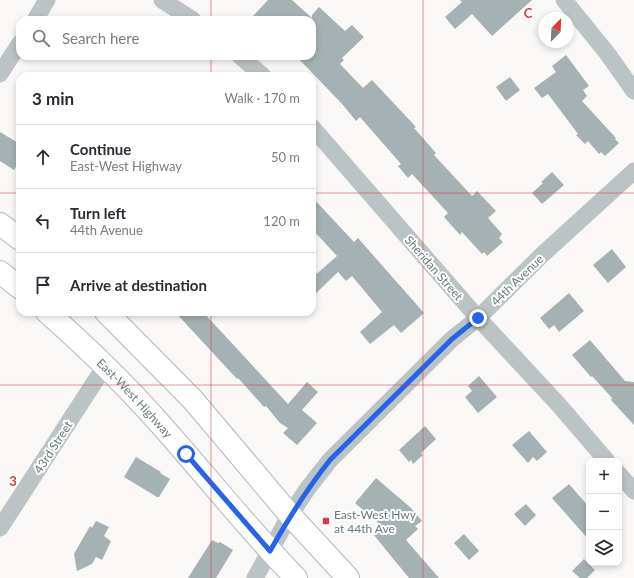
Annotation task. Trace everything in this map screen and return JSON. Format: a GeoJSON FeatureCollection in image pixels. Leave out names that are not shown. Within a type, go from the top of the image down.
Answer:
{"type":"FeatureCollection","features":[{"type":"Feature","properties":{"kind":"main road"},"geometry":{"type":"LineString","coordinates":[[0,224],[16,236]]}},
{"type":"Feature","properties":{"kind":"main road"},"geometry":{"type":"LineString","coordinates":[[0,272],[16,285]]}},
{"type":"Feature","properties":{"kind":"main road","name":"East-West Highway"},"geometry":{"type":"LineString","coordinates":[[51,316],[105,366],[154,417],[270,551],[296,578]]}},
{"type":"Feature","properties":{"kind":"main road"},"geometry":{"type":"LineString","coordinates":[[110,316],[193,400],[290,515],[348,578]]}},
{"type":"Feature","properties":{"kind":"street"},"geometry":{"type":"LineString","coordinates":[[37,16],[47,0]]}},
{"type":"Feature","properties":{"kind":"street"},"geometry":{"type":"LineString","coordinates":[[162,0],[186,16]]}},
{"type":"Feature","properties":{"kind":"street"},"geometry":{"type":"LineString","coordinates":[[564,0],[607,53],[634,91]]}},
{"type":"Feature","properties":{"kind":"street"},"geometry":{"type":"LineString","coordinates":[[0,74],[16,49]]}},
{"type":"Feature","properties":{"kind":"street"},"geometry":{"type":"LineString","coordinates":[[245,60],[258,72]]}},
{"type":"Feature","properties":{"kind":"street","name":"Sheridan Street"},"geometry":{"type":"LineString","coordinates":[[316,132],[478,318],[558,404],[604,458]]}},
{"type":"Feature","properties":{"kind":"street","name":"44th Avenue"},"geometry":{"type":"LineString","coordinates":[[255,578],[290,515],[315,479],[340,450],[452,339],[478,318],[544,253],[634,170]]}},
{"type":"Feature","properties":{"kind":"street","name":"43rd Street"},"geometry":{"type":"LineString","coordinates":[[0,528],[105,366]]}},
{"type":"Feature","properties":{"kind":"street"},"geometry":{"type":"LineString","coordinates":[[622,477],[634,490]]}},
{"type":"Feature","properties":{"kind":"building"},"geometry":{"type":"Polygon","coordinates":[[[268,0],[292,0],[310,16],[253,16],[268,0]]]}},
{"type":"Feature","properties":{"kind":"building"},"geometry":{"type":"Polygon","coordinates":[[[460,0],[532,0],[492,36],[472,14],[455,29],[445,17],[462,2],[460,0]]]}},
{"type":"Feature","properties":{"kind":"building"},"geometry":{"type":"Polygon","coordinates":[[[319,7],[345,31],[352,25],[364,37],[342,58],[344,60],[340,64],[363,88],[372,80],[416,127],[414,128],[436,153],[434,155],[472,196],[477,191],[496,211],[488,218],[502,234],[499,238],[503,242],[487,256],[484,252],[482,254],[462,232],[460,235],[444,217],[448,213],[412,174],[408,178],[398,166],[401,164],[360,117],[356,121],[316,77],[316,72],[311,72],[300,60],[316,60],[316,16],[312,15],[319,7]]]}},
{"type":"Feature","properties":{"kind":"building"},"geometry":{"type":"Polygon","coordinates":[[[566,55],[589,86],[583,90],[587,96],[582,101],[619,143],[605,156],[601,152],[599,154],[588,141],[585,144],[576,135],[578,134],[548,94],[542,98],[534,88],[556,72],[552,66],[566,55]]]}},
{"type":"Feature","properties":{"kind":"building"},"geometry":{"type":"Polygon","coordinates":[[[510,77],[520,90],[506,101],[496,87],[510,77]]]}},
{"type":"Feature","properties":{"kind":"building"},"geometry":{"type":"Polygon","coordinates":[[[0,132],[16,142],[16,167],[14,170],[0,161],[0,132]]]}},
{"type":"Feature","properties":{"kind":"building"},"geometry":{"type":"Polygon","coordinates":[[[552,172],[564,185],[542,204],[532,193],[552,172]]]}},
{"type":"Feature","properties":{"kind":"building"},"geometry":{"type":"Polygon","coordinates":[[[316,201],[354,242],[358,238],[424,313],[401,333],[394,325],[370,344],[360,332],[382,312],[352,276],[346,281],[338,272],[316,293],[316,274],[337,256],[316,233],[316,201]]]}},
{"type":"Feature","properties":{"kind":"building"},"geometry":{"type":"Polygon","coordinates":[[[612,249],[626,267],[608,283],[593,265],[612,249]]]}},
{"type":"Feature","properties":{"kind":"building"},"geometry":{"type":"Polygon","coordinates":[[[569,293],[584,311],[559,332],[554,325],[549,329],[540,318],[569,293]]]}},
{"type":"Feature","properties":{"kind":"building"},"geometry":{"type":"Polygon","coordinates":[[[179,316],[207,316],[288,404],[307,382],[318,392],[302,410],[317,423],[297,445],[283,433],[288,428],[280,423],[266,406],[264,407],[238,378],[237,379],[179,316]]]}},
{"type":"Feature","properties":{"kind":"building"},"geometry":{"type":"Polygon","coordinates":[[[590,340],[625,381],[634,382],[634,425],[611,400],[612,398],[572,355],[590,340]]]}},
{"type":"Feature","properties":{"kind":"building"},"geometry":{"type":"Polygon","coordinates":[[[479,376],[497,397],[478,413],[465,397],[472,391],[468,386],[479,376]]]}},
{"type":"Feature","properties":{"kind":"building"},"geometry":{"type":"Polygon","coordinates":[[[425,426],[436,439],[421,453],[423,455],[413,464],[411,460],[409,462],[399,450],[425,426]]]}},
{"type":"Feature","properties":{"kind":"building"},"geometry":{"type":"Polygon","coordinates":[[[529,431],[547,452],[537,461],[533,457],[528,463],[512,445],[529,431]]]}},
{"type":"Feature","properties":{"kind":"building"},"geometry":{"type":"Polygon","coordinates":[[[136,457],[170,479],[159,497],[124,477],[136,457]]]}},
{"type":"Feature","properties":{"kind":"building"},"geometry":{"type":"Polygon","coordinates":[[[376,478],[411,508],[422,521],[415,526],[418,529],[406,540],[439,578],[409,578],[373,534],[382,526],[355,503],[376,478]]]}},
{"type":"Feature","properties":{"kind":"building"},"geometry":{"type":"Polygon","coordinates":[[[569,484],[586,504],[586,537],[552,498],[569,484]]]}},
{"type":"Feature","properties":{"kind":"building"},"geometry":{"type":"Polygon","coordinates":[[[526,504],[536,515],[525,526],[514,514],[526,504]]]}},
{"type":"Feature","properties":{"kind":"building"},"geometry":{"type":"Polygon","coordinates":[[[96,521],[109,527],[104,536],[111,541],[102,560],[96,557],[92,564],[77,571],[74,554],[90,526],[92,528],[96,521]]]}},
{"type":"Feature","properties":{"kind":"building"},"geometry":{"type":"Polygon","coordinates":[[[464,534],[479,551],[469,560],[454,543],[464,534]]]}},
{"type":"Feature","properties":{"kind":"building"},"geometry":{"type":"Polygon","coordinates":[[[212,540],[218,543],[220,542],[233,550],[216,578],[188,578],[212,540]]]}},
{"type":"Feature","properties":{"kind":"building"},"geometry":{"type":"Polygon","coordinates":[[[584,559],[586,561],[586,566],[591,566],[595,570],[587,578],[580,578],[572,571],[584,559]]]}},
{"type":"Feature","properties":{"kind":"place","name":"East-West Hwy at 44th Ave"},"geometry":{"type":"Point","coordinates":[326,521]}},
{"type":"Feature","properties":{"kind":"route"},"geometry":{"type":"LineString","coordinates":[[186,454],[270,551],[299,501],[330,460],[452,339],[478,318]]}}]}
